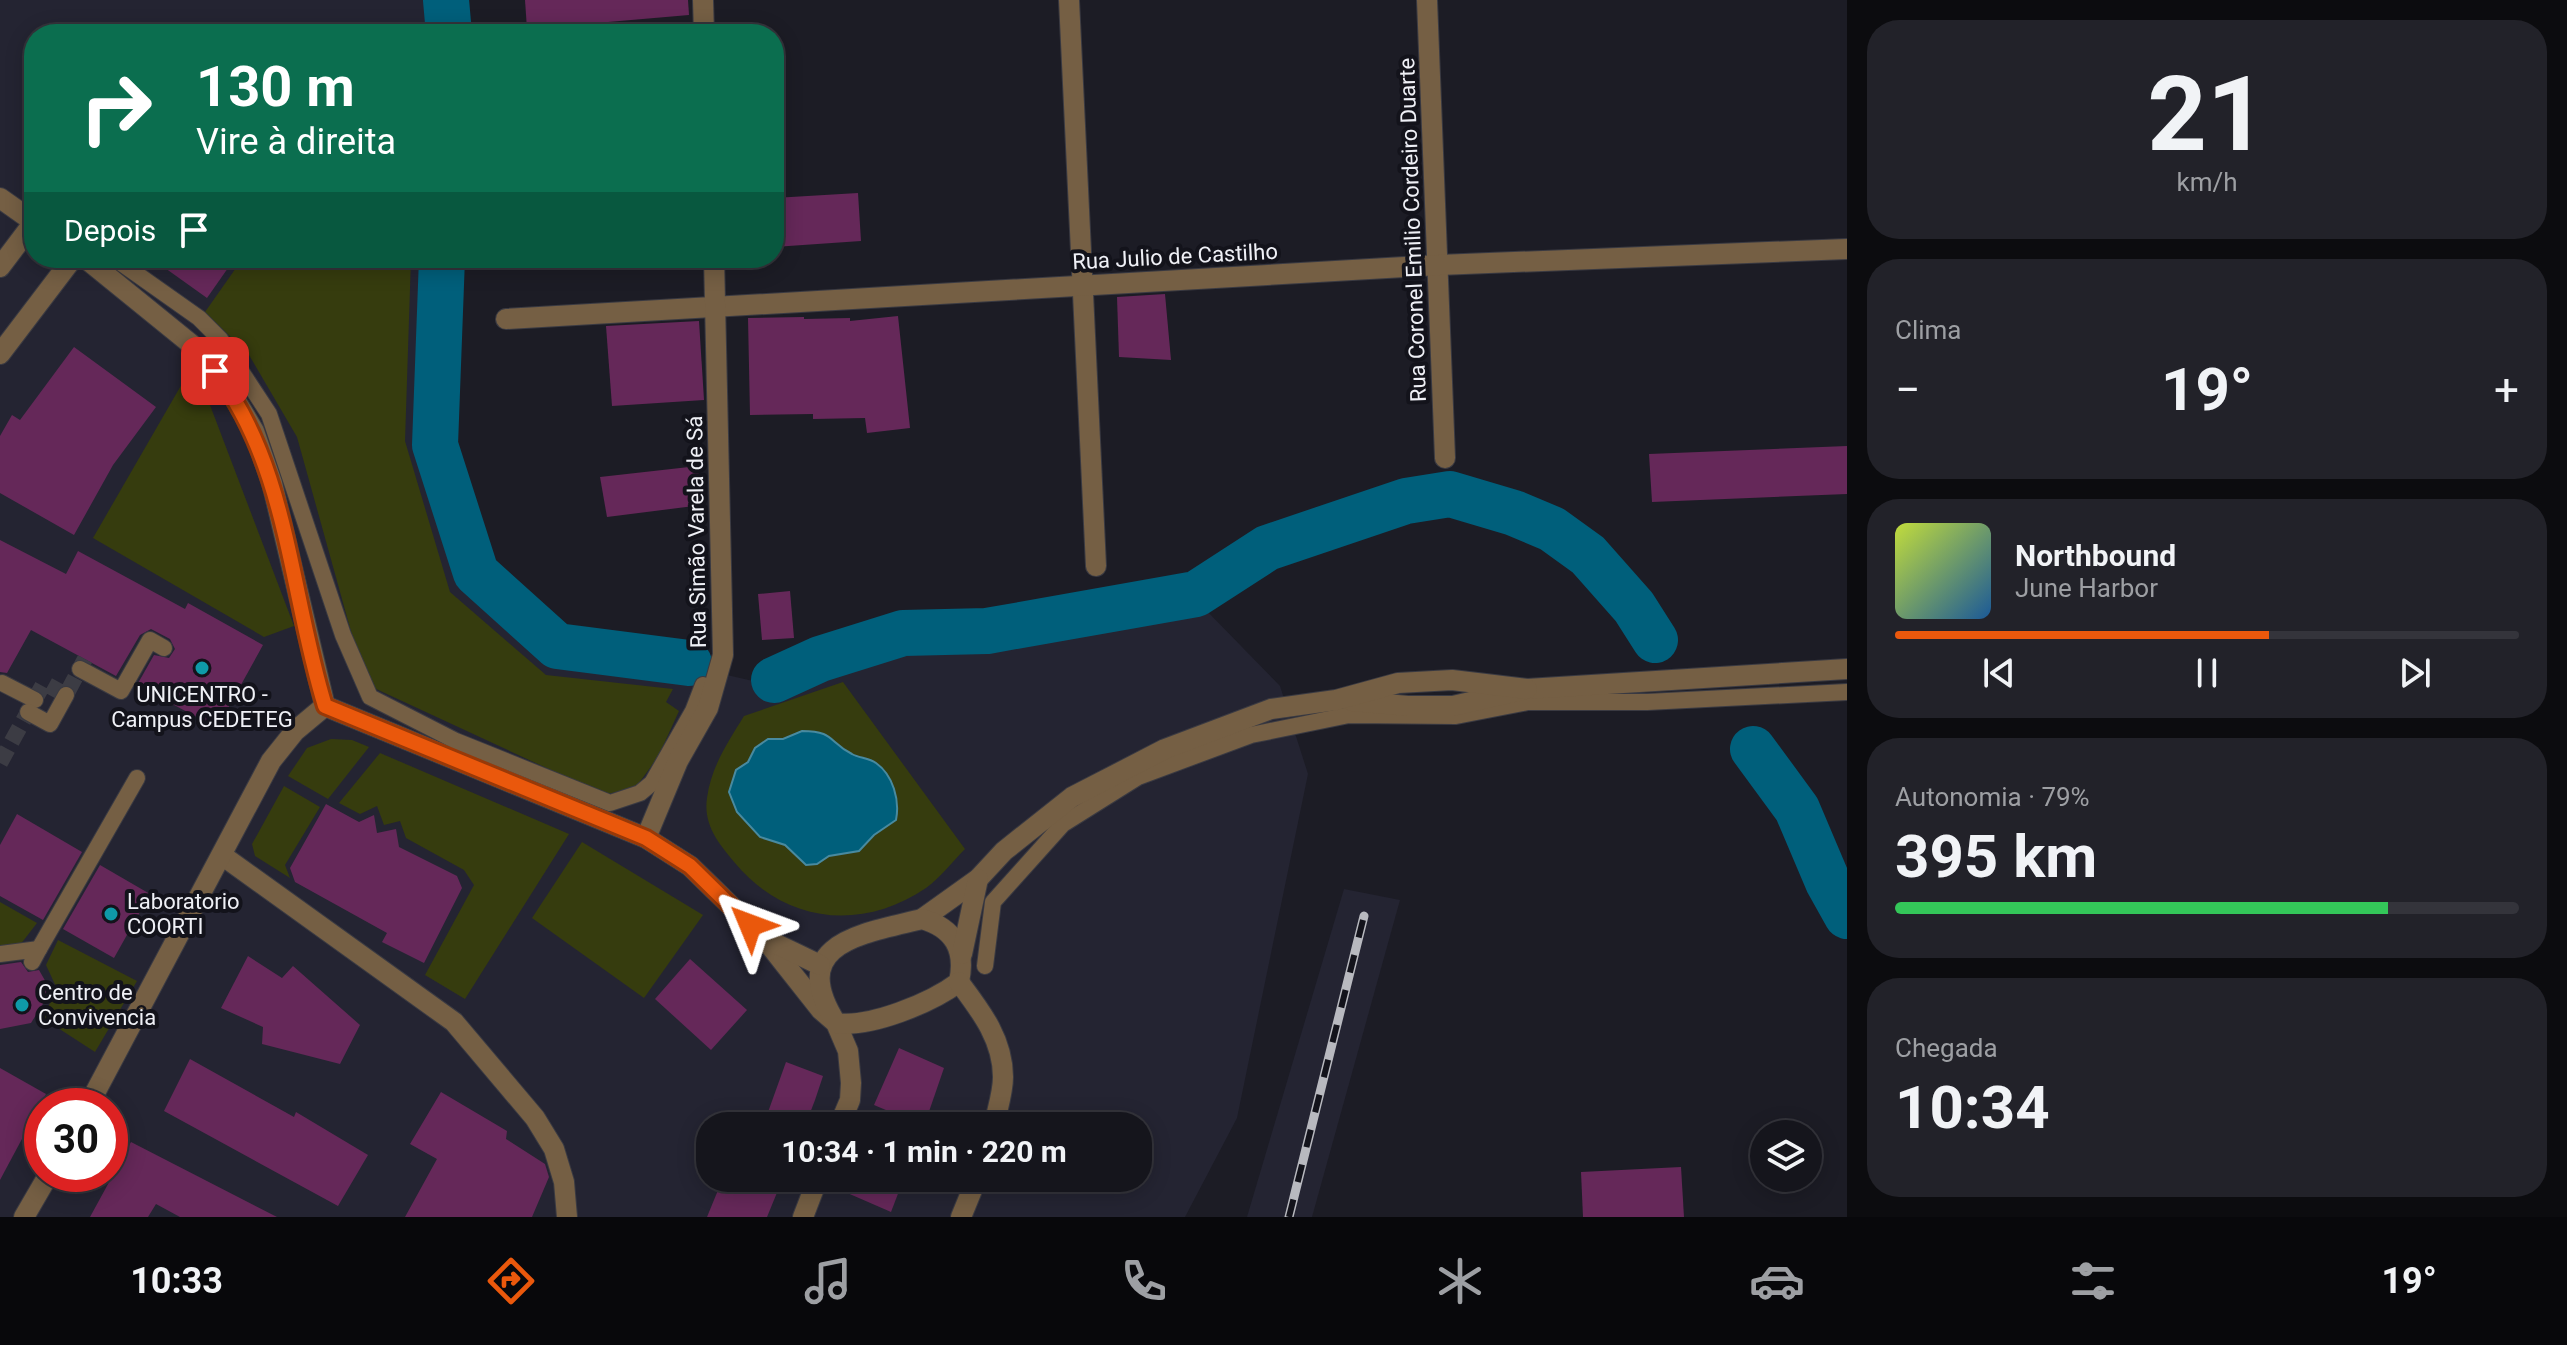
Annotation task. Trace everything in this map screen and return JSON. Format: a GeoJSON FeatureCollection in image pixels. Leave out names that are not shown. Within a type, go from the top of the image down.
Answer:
{"type":"FeatureCollection","features":[{"type":"Feature","properties":{"kind":"street"},"geometry":{"type":"LineString","coordinates":[[703,0],[704,24]]}},
{"type":"Feature","properties":{"kind":"street"},"geometry":{"type":"LineString","coordinates":[[1069,0],[1096,566]]}},
{"type":"Feature","properties":{"kind":"street","name":"Rua Coronel Emilio Cordeiro Duarte"},"geometry":{"type":"LineString","coordinates":[[1427,0],[1445,458]]}},
{"type":"Feature","properties":{"kind":"street"},"geometry":{"type":"LineString","coordinates":[[0,198],[24,215]]}},
{"type":"Feature","properties":{"kind":"street"},"geometry":{"type":"LineString","coordinates":[[0,267],[24,235]]}},
{"type":"Feature","properties":{"kind":"street","name":"Rua Julio de Castilho"},"geometry":{"type":"LineString","coordinates":[[506,319],[1439,265],[1847,249]]}},
{"type":"Feature","properties":{"kind":"street"},"geometry":{"type":"LineString","coordinates":[[0,354],[65,268]]}},
{"type":"Feature","properties":{"kind":"street"},"geometry":{"type":"LineString","coordinates":[[97,268],[202,353],[229,389],[254,431],[272,483],[325,706]]}},
{"type":"Feature","properties":{"kind":"street"},"geometry":{"type":"LineString","coordinates":[[128,268],[199,318],[220,339],[236,359],[269,414],[343,635],[370,697],[456,741],[610,803],[640,793],[652,783],[693,711],[703,685]]}},
{"type":"Feature","properties":{"kind":"street","name":"Rua Simão Varela de Sá"},"geometry":{"type":"LineString","coordinates":[[646,838],[678,761],[708,708],[723,655],[714,268]]}},
{"type":"Feature","properties":{"kind":"street"},"geometry":{"type":"LineString","coordinates":[[80,669],[121,691],[150,640],[164,648]]}},
{"type":"Feature","properties":{"kind":"street"},"geometry":{"type":"LineString","coordinates":[[845,1112],[850,1100],[851,1083],[848,1051],[823,996],[819,979],[820,965],[832,950],[850,940],[922,919],[978,879],[1004,851],[1072,797],[1165,749],[1271,709],[1336,700],[1453,706],[1527,689],[1847,669]]}},
{"type":"Feature","properties":{"kind":"street"},"geometry":{"type":"LineString","coordinates":[[2,683],[50,724],[66,695]]}},
{"type":"Feature","properties":{"kind":"street"},"geometry":{"type":"LineString","coordinates":[[985,966],[993,902],[1063,824],[1138,777],[1251,735],[1349,715],[1456,716],[1528,702],[1647,702],[1847,692]]}},
{"type":"Feature","properties":{"kind":"street"},"geometry":{"type":"LineString","coordinates":[[325,706],[646,838],[690,866],[764,938],[821,1010],[836,1023],[848,1025],[903,1010],[940,996],[959,982]]}},
{"type":"Feature","properties":{"kind":"street"},"geometry":{"type":"LineString","coordinates":[[98,1088],[271,761],[295,731],[325,706]]}},
{"type":"Feature","properties":{"kind":"street"},"geometry":{"type":"LineString","coordinates":[[0,954],[36,955],[137,778]]}},
{"type":"Feature","properties":{"kind":"street"},"geometry":{"type":"LineString","coordinates":[[223,856],[454,1022],[535,1118],[554,1149],[564,1182],[567,1217]]}},
{"type":"Feature","properties":{"kind":"street"},"geometry":{"type":"LineString","coordinates":[[978,879],[959,982],[985,1016],[999,1048],[1003,1077],[997,1112]]}},
{"type":"Feature","properties":{"kind":"street"},"geometry":{"type":"LineString","coordinates":[[922,919],[939,924],[952,936],[962,954]]}},
{"type":"Feature","properties":{"kind":"street"},"geometry":{"type":"LineString","coordinates":[[764,938],[820,965]]}},
{"type":"Feature","properties":{"kind":"street"},"geometry":{"type":"LineString","coordinates":[[24,1217],[39,1192]]}},
{"type":"Feature","properties":{"kind":"street"},"geometry":{"type":"LineString","coordinates":[[803,1217],[813,1192]]}},
{"type":"Feature","properties":{"kind":"street"},"geometry":{"type":"LineString","coordinates":[[961,1217],[971,1192]]}},
{"type":"Feature","properties":{"kind":"shaded area"},"geometry":{"type":"Polygon","coordinates":[[[0,0],[433,0],[435,24],[24,24],[24,268],[436,268],[431,446],[471,575],[556,651],[670,662],[775,686],[821,666],[902,643],[991,642],[1202,606],[1280,686],[1308,774],[1237,1118],[1185,1217],[0,1217],[0,0]]]}},
{"type":"Feature","properties":{"kind":"shaded area"},"geometry":{"type":"Polygon","coordinates":[[[1344,889],[1400,900],[1312,1217],[1247,1217],[1344,889]]]}},
{"type":"Feature","properties":{"kind":"green space"},"geometry":{"type":"Polygon","coordinates":[[[236,268],[411,268],[405,441],[450,592],[546,675],[673,689],[666,702],[679,711],[658,757],[636,787],[608,794],[581,784],[374,688],[352,635],[297,437],[249,355],[205,312],[236,268]]]}},
{"type":"Feature","properties":{"kind":"green space"},"geometry":{"type":"Polygon","coordinates":[[[194,363],[294,626],[264,637],[93,538],[194,363]]]}},
{"type":"Feature","properties":{"kind":"green space"},"geometry":{"type":"Polygon","coordinates":[[[843,682],[965,849],[926,888],[876,911],[850,915],[800,909],[755,883],[718,841],[706,808],[716,765],[744,716],[843,682]]]}},
{"type":"Feature","properties":{"kind":"green space"},"geometry":{"type":"Polygon","coordinates":[[[331,739],[352,740],[369,747],[328,799],[288,776],[307,748],[331,739]]]}},
{"type":"Feature","properties":{"kind":"green space"},"geometry":{"type":"Polygon","coordinates":[[[380,753],[569,834],[465,999],[425,975],[474,885],[464,870],[406,838],[400,821],[384,825],[377,806],[360,814],[339,803],[380,753]]]}},
{"type":"Feature","properties":{"kind":"green space"},"geometry":{"type":"Polygon","coordinates":[[[284,786],[320,807],[285,865],[290,878],[255,856],[252,844],[284,786]]]}},
{"type":"Feature","properties":{"kind":"green space"},"geometry":{"type":"Polygon","coordinates":[[[582,842],[703,915],[644,998],[532,918],[582,842]]]}},
{"type":"Feature","properties":{"kind":"green space"},"geometry":{"type":"Polygon","coordinates":[[[0,902],[37,923],[20,945],[0,949],[0,902]]]}},
{"type":"Feature","properties":{"kind":"green space"},"geometry":{"type":"Polygon","coordinates":[[[58,940],[137,981],[95,1052],[41,1017],[58,991],[46,965],[58,940]]]}},
{"type":"Feature","properties":{"kind":"water"},"geometry":{"type":"Polygon","coordinates":[[[802,731],[826,735],[844,750],[876,763],[891,781],[897,804],[896,820],[874,835],[859,851],[829,856],[817,864],[806,865],[785,845],[760,837],[737,812],[729,792],[736,770],[748,762],[755,748],[768,739],[783,739],[802,731]]]}},
{"type":"Feature","properties":{"kind":"building"},"geometry":{"type":"Polygon","coordinates":[[[525,0],[688,0],[689,15],[585,24],[527,24],[525,0]]]}},
{"type":"Feature","properties":{"kind":"building"},"geometry":{"type":"Polygon","coordinates":[[[858,193],[861,241],[784,246],[784,197],[858,193]]]}},
{"type":"Feature","properties":{"kind":"building"},"geometry":{"type":"Polygon","coordinates":[[[165,268],[228,268],[207,298],[165,268]]]}},
{"type":"Feature","properties":{"kind":"building"},"geometry":{"type":"Polygon","coordinates":[[[1165,294],[1171,360],[1119,357],[1117,297],[1165,294]]]}},
{"type":"Feature","properties":{"kind":"building"},"geometry":{"type":"Polygon","coordinates":[[[898,316],[910,428],[867,433],[865,418],[813,419],[813,414],[750,415],[748,318],[850,318],[850,321],[898,316]]]}},
{"type":"Feature","properties":{"kind":"building"},"geometry":{"type":"Polygon","coordinates":[[[699,321],[704,400],[612,406],[606,326],[699,321]]]}},
{"type":"Feature","properties":{"kind":"building"},"geometry":{"type":"Polygon","coordinates":[[[74,347],[156,407],[113,465],[74,535],[0,493],[0,436],[12,415],[20,420],[74,347]]]}},
{"type":"Feature","properties":{"kind":"building"},"geometry":{"type":"Polygon","coordinates":[[[1847,446],[1847,494],[1652,502],[1649,454],[1847,446]]]}},
{"type":"Feature","properties":{"kind":"building"},"geometry":{"type":"Polygon","coordinates":[[[698,466],[702,505],[607,517],[600,477],[698,466]]]}},
{"type":"Feature","properties":{"kind":"building"},"geometry":{"type":"Polygon","coordinates":[[[0,540],[66,574],[78,551],[185,609],[188,603],[263,645],[217,728],[137,685],[154,655],[169,658],[175,649],[170,639],[151,629],[140,635],[116,676],[31,630],[7,673],[0,672],[0,540]]]}},
{"type":"Feature","properties":{"kind":"building"},"geometry":{"type":"Polygon","coordinates":[[[790,591],[794,638],[762,640],[758,594],[790,591]]]}},
{"type":"Feature","properties":{"kind":"building"},"geometry":{"type":"Polygon","coordinates":[[[326,804],[359,822],[374,815],[377,833],[396,829],[399,847],[457,876],[462,888],[424,963],[382,942],[387,933],[295,882],[290,868],[326,804]]]}},
{"type":"Feature","properties":{"kind":"building"},"geometry":{"type":"Polygon","coordinates":[[[17,814],[82,852],[43,920],[0,896],[0,845],[17,814]]]}},
{"type":"Feature","properties":{"kind":"building","name":"Laboratorio COORTI"},"geometry":{"type":"Polygon","coordinates":[[[100,865],[150,894],[114,958],[63,929],[100,865]]]}},
{"type":"Feature","properties":{"kind":"building"},"geometry":{"type":"Polygon","coordinates":[[[248,956],[282,978],[293,966],[360,1025],[340,1064],[262,1044],[263,1027],[221,1008],[248,956]]]}},
{"type":"Feature","properties":{"kind":"building"},"geometry":{"type":"Polygon","coordinates":[[[690,959],[747,1010],[711,1050],[655,999],[690,959]]]}},
{"type":"Feature","properties":{"kind":"building","name":"Centro de Convivencia"},"geometry":{"type":"Polygon","coordinates":[[[21,962],[28,972],[39,970],[51,991],[31,1023],[0,1029],[0,965],[21,962]]]}},
{"type":"Feature","properties":{"kind":"building"},"geometry":{"type":"Polygon","coordinates":[[[899,1048],[944,1068],[929,1112],[891,1112],[874,1105],[899,1048]]]}},
{"type":"Feature","properties":{"kind":"building"},"geometry":{"type":"Polygon","coordinates":[[[190,1059],[294,1117],[296,1112],[368,1155],[338,1206],[164,1111],[190,1059]]]}},
{"type":"Feature","properties":{"kind":"building"},"geometry":{"type":"Polygon","coordinates":[[[786,1062],[823,1076],[810,1112],[768,1112],[786,1062]]]}},
{"type":"Feature","properties":{"kind":"building"},"geometry":{"type":"Polygon","coordinates":[[[0,1068],[35,1088],[24,1088],[24,1135],[0,1180],[0,1068]]]}},
{"type":"Feature","properties":{"kind":"building"},"geometry":{"type":"Polygon","coordinates":[[[441,1092],[507,1131],[506,1139],[545,1164],[549,1177],[532,1217],[405,1217],[437,1159],[410,1144],[441,1092]]]}},
{"type":"Feature","properties":{"kind":"building"},"geometry":{"type":"Polygon","coordinates":[[[131,1142],[277,1217],[180,1217],[156,1204],[148,1217],[90,1217],[104,1192],[128,1192],[128,1147],[131,1142]]]}},
{"type":"Feature","properties":{"kind":"building"},"geometry":{"type":"Polygon","coordinates":[[[1681,1167],[1684,1217],[1583,1217],[1581,1172],[1681,1167]]]}},
{"type":"Feature","properties":{"kind":"building"},"geometry":{"type":"Polygon","coordinates":[[[717,1192],[777,1192],[767,1217],[707,1217],[717,1192]]]}},
{"type":"Feature","properties":{"kind":"building"},"geometry":{"type":"Polygon","coordinates":[[[845,1192],[899,1192],[891,1212],[845,1192]]]}},
{"type":"Feature","properties":{"kind":"waterway"},"geometry":{"type":"LineString","coordinates":[[446,0],[448,24]]}},
{"type":"Feature","properties":{"kind":"waterway"},"geometry":{"type":"LineString","coordinates":[[442,268],[435,445],[476,573],[557,646],[689,663]]}},
{"type":"Feature","properties":{"kind":"waterway"},"geometry":{"type":"LineString","coordinates":[[774,680],[820,659],[903,633],[987,631],[1196,594],[1267,548],[1406,501],[1450,494],[1514,513],[1552,529],[1588,555],[1634,607],[1655,640]]}},
{"type":"Feature","properties":{"kind":"waterway"},"geometry":{"type":"LineString","coordinates":[[1753,749],[1797,809],[1828,882],[1847,916]]}},
{"type":"Feature","properties":{"kind":"tunnel"},"geometry":{"type":"LineString","coordinates":[[0,763],[44,683],[66,695],[85,659]]}},
{"type":"Feature","properties":{"kind":"railway"},"geometry":{"type":"LineString","coordinates":[[1289,1217],[1364,916]]}},
{"type":"Feature","properties":{"kind":"place","name":"UNICENTRO - Campus CEDETEG"},"geometry":{"type":"Point","coordinates":[202,668]}},
{"type":"Feature","properties":{"kind":"place","name":"Laboratorio COORTI"},"geometry":{"type":"Point","coordinates":[111,914]}},
{"type":"Feature","properties":{"kind":"place","name":"Centro de Convivencia"},"geometry":{"type":"Point","coordinates":[22,1005]}},
{"type":"Feature","properties":{"kind":"route"},"geometry":{"type":"LineString","coordinates":[[215,371],[254,431],[272,483],[325,706],[646,838],[690,866],[750,925]]}}]}
